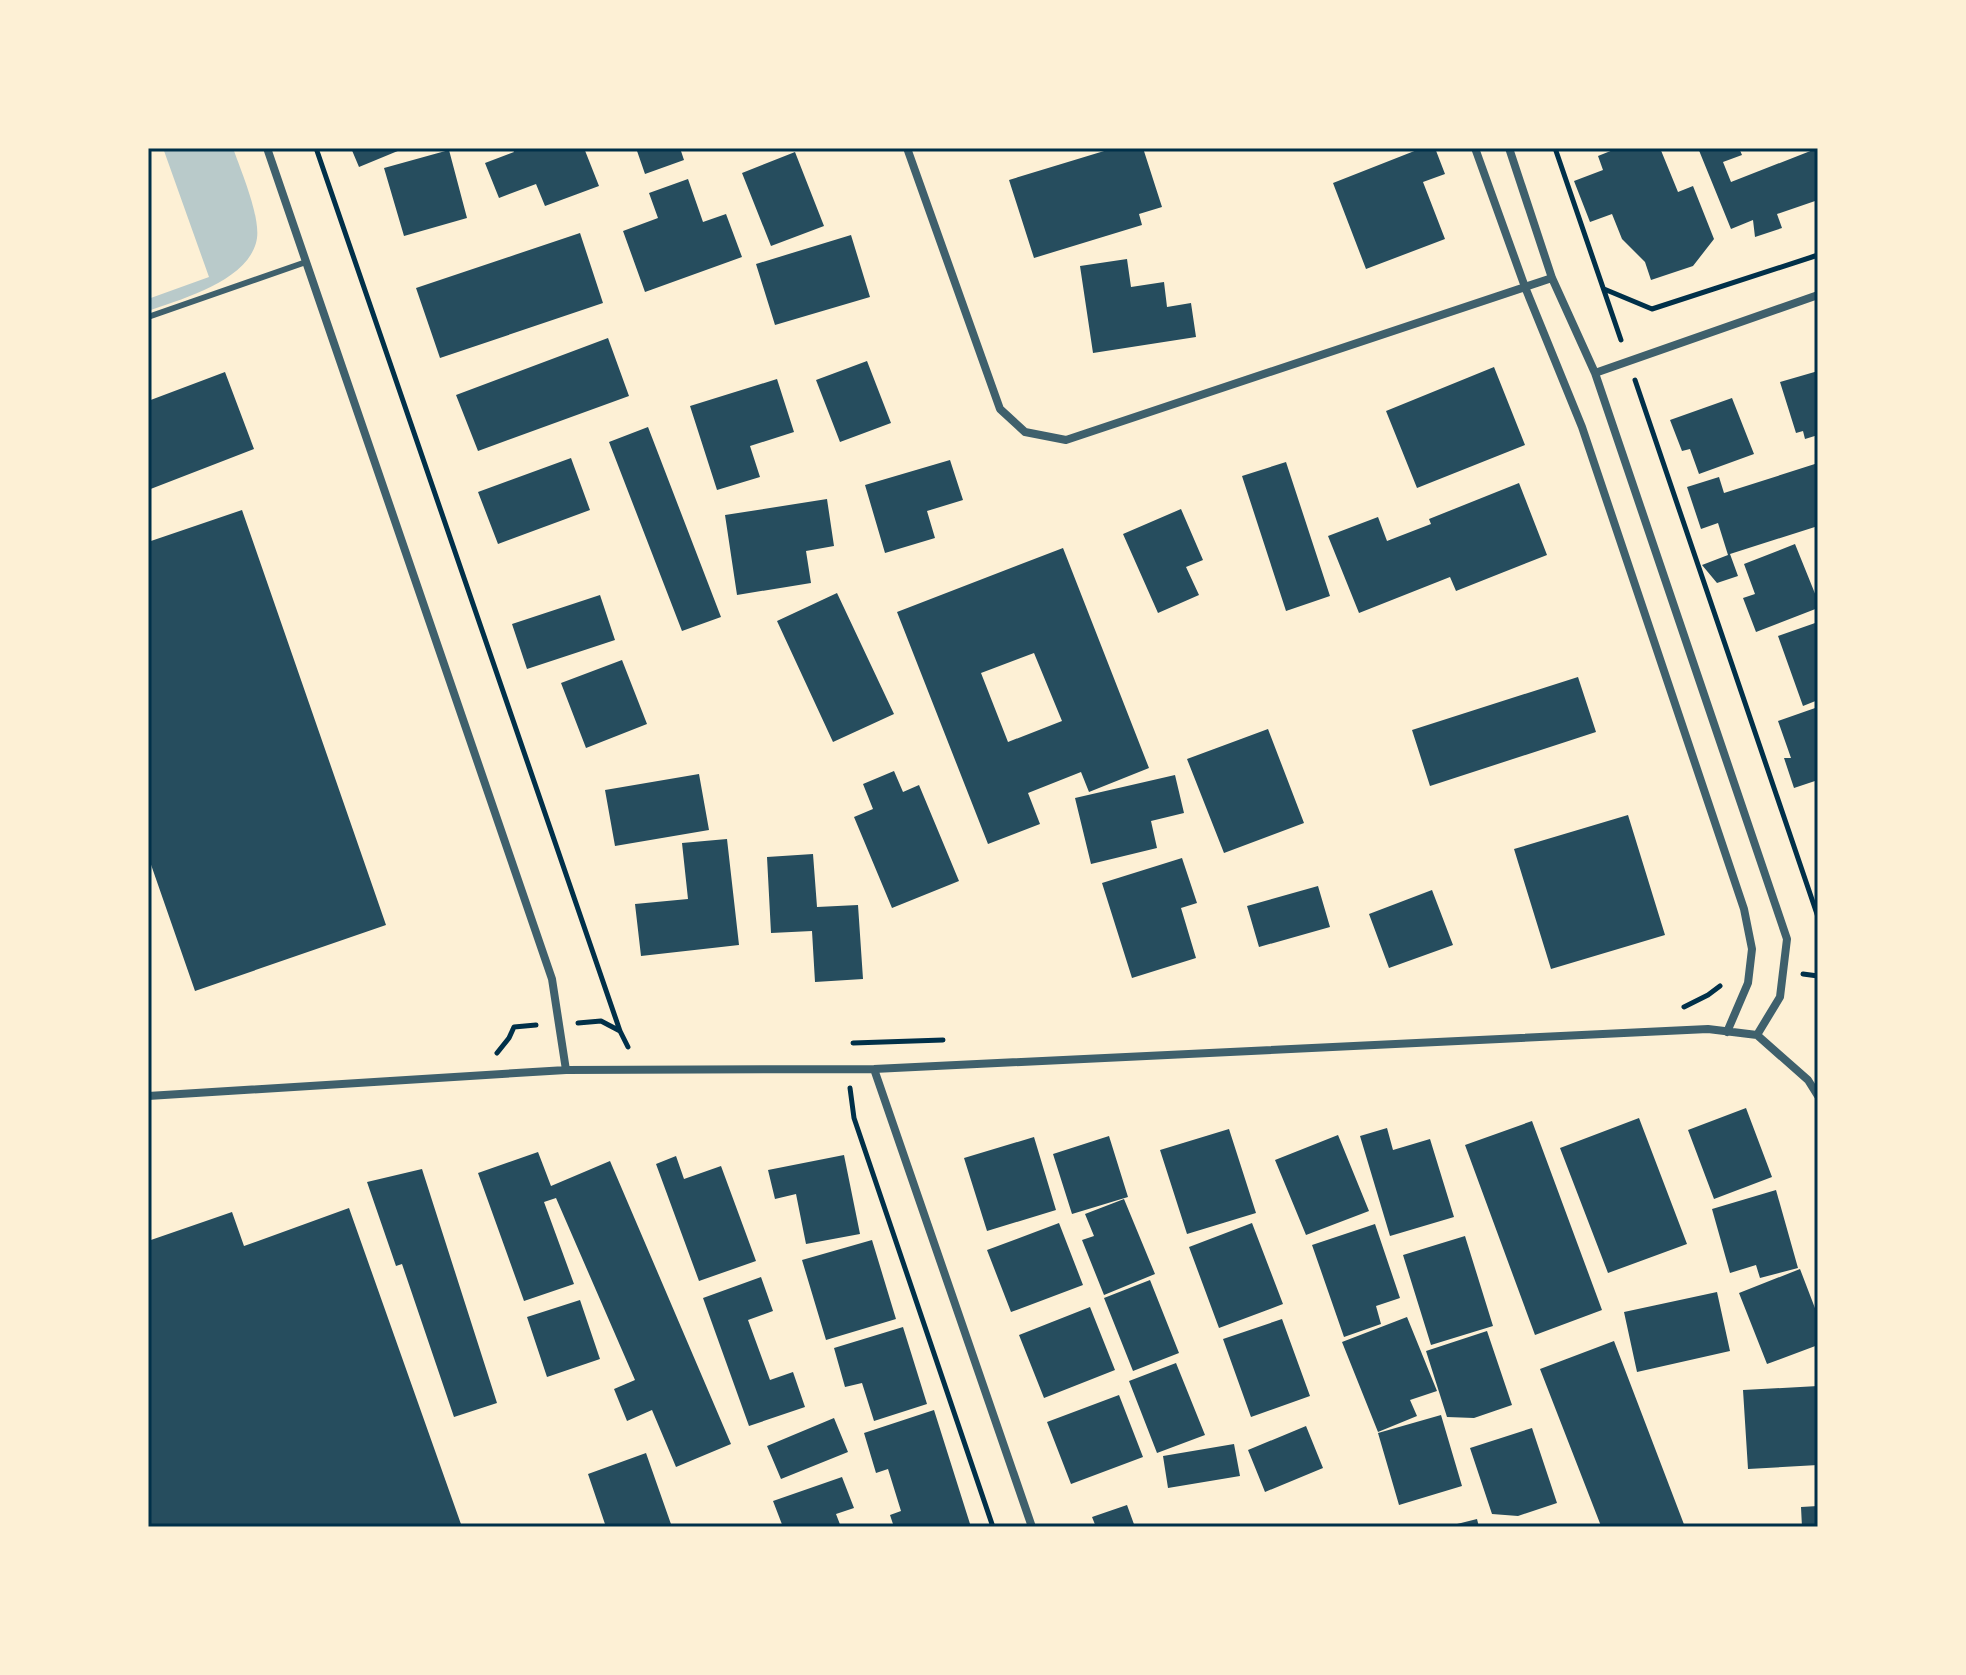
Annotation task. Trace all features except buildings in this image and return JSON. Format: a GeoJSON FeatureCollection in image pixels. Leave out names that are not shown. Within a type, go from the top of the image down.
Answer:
{"type":"FeatureCollection","features":[{"type":"Feature","properties":{"kind":"street"},"geometry":{"type":"LineString","coordinates":[[267,148],[552,979],[566,1070]]}},
{"type":"Feature","properties":{"kind":"street"},"geometry":{"type":"LineString","coordinates":[[907,148],[1000,409],[1025,432],[1066,440],[1552,278]]}},
{"type":"Feature","properties":{"kind":"street"},"geometry":{"type":"LineString","coordinates":[[1475,148],[1525,287],[1582,427],[1744,909],[1752,949],[1748,983],[1727,1032]]}},
{"type":"Feature","properties":{"kind":"street"},"geometry":{"type":"LineString","coordinates":[[1509,148],[1552,278],[1595,373],[1787,939],[1780,997],[1757,1035]]}},
{"type":"Feature","properties":{"kind":"street"},"geometry":{"type":"LineString","coordinates":[[1595,373],[1818,295]]}},
{"type":"Feature","properties":{"kind":"street"},"geometry":{"type":"LineString","coordinates":[[148,1096],[566,1070],[874,1069],[1708,1029],[1757,1035],[1808,1080],[1818,1096]]}},
{"type":"Feature","properties":{"kind":"street"},"geometry":{"type":"LineString","coordinates":[[874,1069],[1032,1527]]}},
{"type":"Feature","properties":{"kind":"lane"},"geometry":{"type":"LineString","coordinates":[[148,317],[306,262]]}},
{"type":"Feature","properties":{"kind":"path"},"geometry":{"type":"LineString","coordinates":[[316,148],[620,1031],[627,1046],[637,1050]]}},
{"type":"Feature","properties":{"kind":"path"},"geometry":{"type":"LineString","coordinates":[[1555,148],[1818,917]]}},
{"type":"Feature","properties":{"kind":"path"},"geometry":{"type":"LineString","coordinates":[[1603,288],[1652,309],[1818,255]]}},
{"type":"Feature","properties":{"kind":"path"},"geometry":{"type":"LineString","coordinates":[[1672,1010],[1683,1008],[1723,985],[1732,967],[1749,969]]}},
{"type":"Feature","properties":{"kind":"path"},"geometry":{"type":"LineString","coordinates":[[1783,973],[1818,976]]}},
{"type":"Feature","properties":{"kind":"path"},"geometry":{"type":"LineString","coordinates":[[954,1040],[844,1044],[854,1118],[993,1527]]}},
{"type":"Feature","properties":{"kind":"shaded area"},"geometry":{"type":"Polygon","coordinates":[[[163,148],[233,148],[253,205],[257,238],[252,253],[229,276],[196,294],[148,311],[148,299],[209,277],[163,148]]]}}]}
